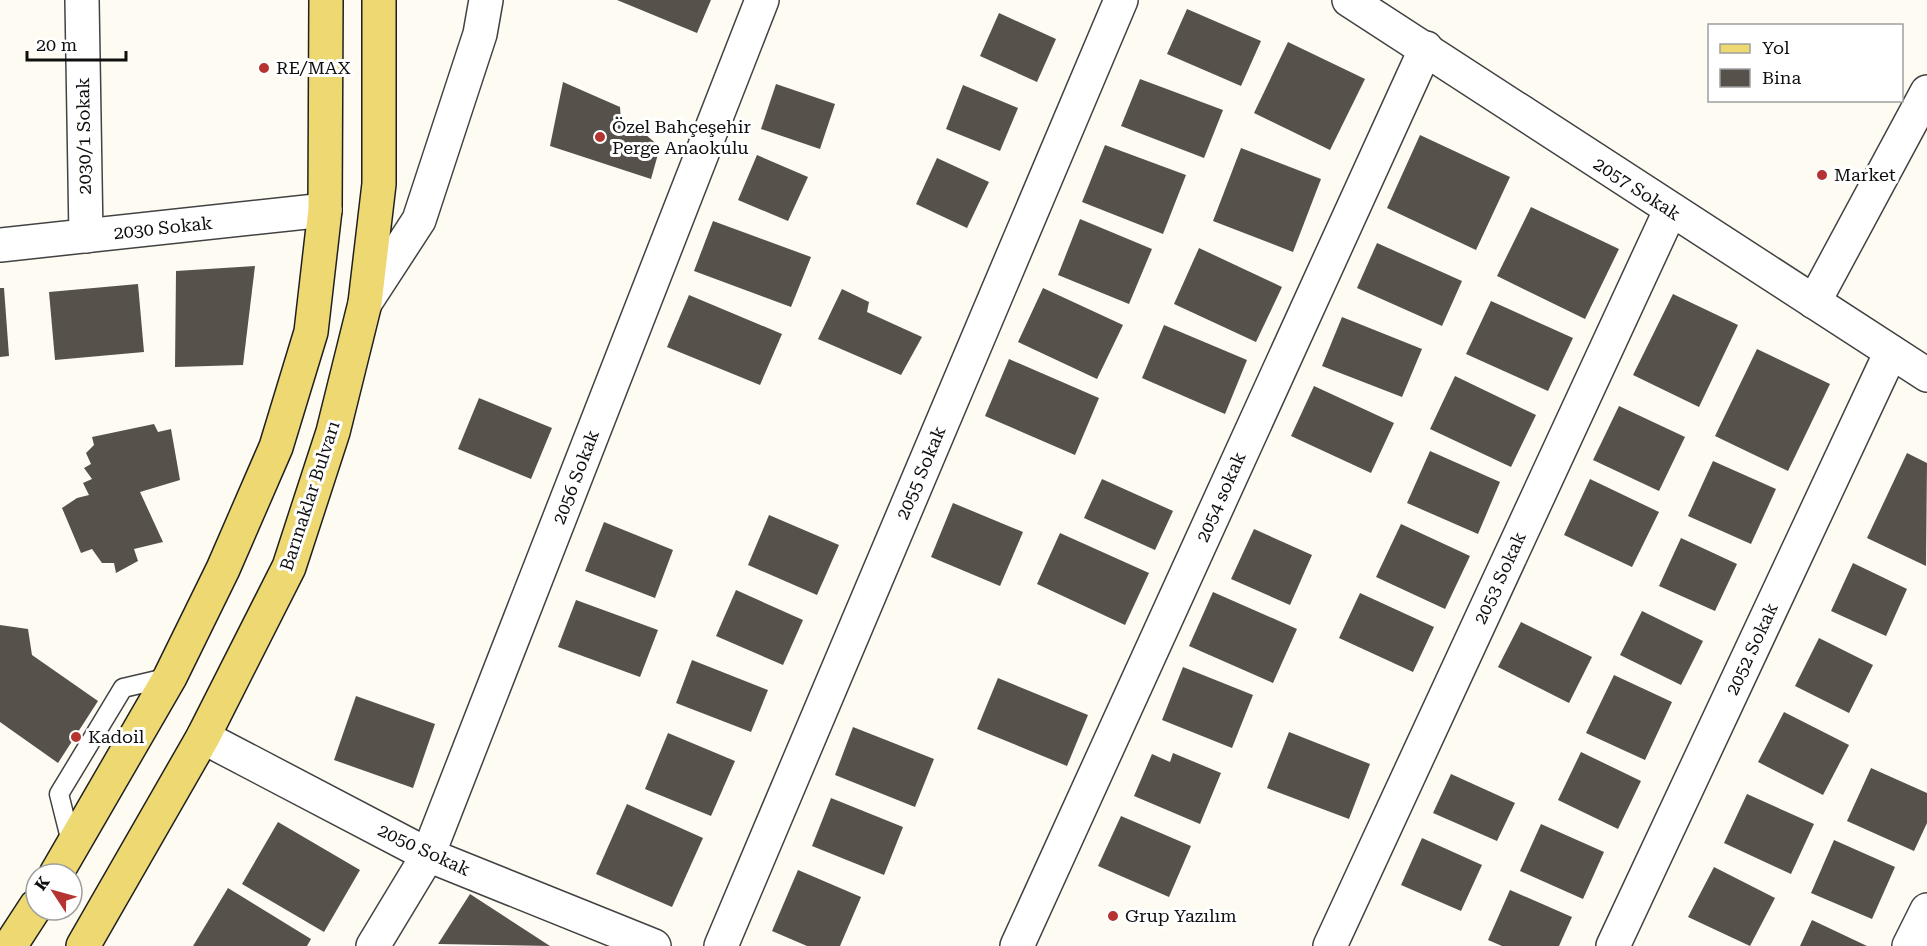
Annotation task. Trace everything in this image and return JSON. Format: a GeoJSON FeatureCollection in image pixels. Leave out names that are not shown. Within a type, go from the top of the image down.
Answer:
{"type":"FeatureCollection","features":[{"type":"Feature","properties":{"kind":"main road"},"geometry":{"type":"LineString","coordinates":[[65,861],[170,677],[223,569],[276,447],[311,332],[325,210],[326,0]]}},
{"type":"Feature","properties":{"kind":"main road","name":"Barınaklar Bulvarı"},"geometry":{"type":"LineString","coordinates":[[83,946],[202,737],[290,567],[333,432],[365,303],[381,151],[379,0]]}},
{"type":"Feature","properties":{"kind":"main road"},"geometry":{"type":"LineString","coordinates":[[10,946],[26,922]]}},
{"type":"Feature","properties":{"kind":"street","name":"2030/1 Sokak"},"geometry":{"type":"LineString","coordinates":[[82,0],[86,237]]}},
{"type":"Feature","properties":{"kind":"street"},"geometry":{"type":"LineString","coordinates":[[365,303],[419,220],[480,34],[486,0]]}},
{"type":"Feature","properties":{"kind":"street","name":"2056 Sokak"},"geometry":{"type":"LineString","coordinates":[[373,946],[428,855],[762,0]]}},
{"type":"Feature","properties":{"kind":"street","name":"2055 Sokak"},"geometry":{"type":"LineString","coordinates":[[721,946],[1121,0]]}},
{"type":"Feature","properties":{"kind":"street","name":"2057 Sokak"},"geometry":{"type":"LineString","coordinates":[[1349,0],[1426,48],[1670,211],[1927,375]]}},
{"type":"Feature","properties":{"kind":"street","name":"2054 sokak"},"geometry":{"type":"LineString","coordinates":[[1017,946],[1426,48]]}},
{"type":"Feature","properties":{"kind":"street"},"geometry":{"type":"LineString","coordinates":[[1814,302],[1927,92]]}},
{"type":"Feature","properties":{"kind":"street","name":"2030 Sokak"},"geometry":{"type":"LineString","coordinates":[[0,245],[325,210]]}},
{"type":"Feature","properties":{"kind":"street","name":"2053 Sokak"},"geometry":{"type":"LineString","coordinates":[[1330,946],[1670,211]]}},
{"type":"Feature","properties":{"kind":"street","name":"2052 Sokak"},"geometry":{"type":"LineString","coordinates":[[1613,946],[1891,352]]}},
{"type":"Feature","properties":{"kind":"street","name":"2050 Sokak"},"geometry":{"type":"LineString","coordinates":[[202,737],[428,855],[654,946]]}},
{"type":"Feature","properties":{"kind":"street"},"geometry":{"type":"LineString","coordinates":[[1909,946],[1927,909]]}},
{"type":"Feature","properties":{"kind":"building"},"geometry":{"type":"Polygon","coordinates":[[[617,0],[711,0],[697,33],[617,0]]]}},
{"type":"Feature","properties":{"kind":"building"},"geometry":{"type":"Polygon","coordinates":[[[1187,9],[1261,41],[1241,86],[1167,54],[1187,9]]]}},
{"type":"Feature","properties":{"kind":"building"},"geometry":{"type":"Polygon","coordinates":[[[999,13],[1056,39],[1037,82],[980,56],[999,13]]]}},
{"type":"Feature","properties":{"kind":"building"},"geometry":{"type":"Polygon","coordinates":[[[1288,42],[1365,79],[1330,150],[1254,113],[1288,42]]]}},
{"type":"Feature","properties":{"kind":"building"},"geometry":{"type":"Polygon","coordinates":[[[1140,79],[1223,110],[1204,158],[1121,126],[1140,79]]]}},
{"type":"Feature","properties":{"kind":"building","name":"Özel Bahçeşehir Perge Anaokulu"},"geometry":{"type":"Polygon","coordinates":[[[563,82],[620,107],[621,121],[638,128],[660,147],[651,179],[550,146],[563,82]]]}},
{"type":"Feature","properties":{"kind":"building"},"geometry":{"type":"Polygon","coordinates":[[[776,84],[835,104],[820,149],[761,129],[776,84]]]}},
{"type":"Feature","properties":{"kind":"building"},"geometry":{"type":"Polygon","coordinates":[[[963,85],[1018,108],[1000,151],[946,129],[963,85]]]}},
{"type":"Feature","properties":{"kind":"building"},"geometry":{"type":"Polygon","coordinates":[[[1420,135],[1510,177],[1476,250],[1387,208],[1420,135]]]}},
{"type":"Feature","properties":{"kind":"building"},"geometry":{"type":"Polygon","coordinates":[[[1105,145],[1186,175],[1163,234],[1082,202],[1105,145]]]}},
{"type":"Feature","properties":{"kind":"building"},"geometry":{"type":"Polygon","coordinates":[[[1241,148],[1321,179],[1293,252],[1213,221],[1241,148]]]}},
{"type":"Feature","properties":{"kind":"building"},"geometry":{"type":"Polygon","coordinates":[[[757,155],[808,177],[788,221],[738,200],[757,155]]]}},
{"type":"Feature","properties":{"kind":"building"},"geometry":{"type":"Polygon","coordinates":[[[937,158],[989,182],[967,228],[916,204],[937,158]]]}},
{"type":"Feature","properties":{"kind":"building"},"geometry":{"type":"Polygon","coordinates":[[[1531,207],[1619,249],[1585,319],[1497,276],[1531,207]]]}},
{"type":"Feature","properties":{"kind":"building"},"geometry":{"type":"Polygon","coordinates":[[[1080,219],[1152,249],[1129,304],[1058,275],[1080,219]]]}},
{"type":"Feature","properties":{"kind":"building"},"geometry":{"type":"Polygon","coordinates":[[[713,221],[811,257],[791,307],[694,271],[713,221]]]}},
{"type":"Feature","properties":{"kind":"building"},"geometry":{"type":"Polygon","coordinates":[[[1377,243],[1462,281],[1442,326],[1357,288],[1377,243]]]}},
{"type":"Feature","properties":{"kind":"building"},"geometry":{"type":"Polygon","coordinates":[[[1199,248],[1282,287],[1256,342],[1174,304],[1199,248]]]}},
{"type":"Feature","properties":{"kind":"building"},"geometry":{"type":"Polygon","coordinates":[[[255,266],[243,365],[175,367],[176,271],[255,266]]]}},
{"type":"Feature","properties":{"kind":"building"},"geometry":{"type":"Polygon","coordinates":[[[138,284],[144,352],[55,360],[49,292],[138,284]]]}},
{"type":"Feature","properties":{"kind":"building"},"geometry":{"type":"Polygon","coordinates":[[[0,288],[4,288],[9,356],[0,357],[0,288]]]}},
{"type":"Feature","properties":{"kind":"building"},"geometry":{"type":"Polygon","coordinates":[[[1043,288],[1123,325],[1097,379],[1018,342],[1043,288]]]}},
{"type":"Feature","properties":{"kind":"building"},"geometry":{"type":"Polygon","coordinates":[[[842,289],[869,302],[867,312],[922,337],[901,375],[818,339],[842,289]]]}},
{"type":"Feature","properties":{"kind":"building"},"geometry":{"type":"Polygon","coordinates":[[[1673,294],[1738,325],[1699,407],[1633,375],[1673,294]]]}},
{"type":"Feature","properties":{"kind":"building"},"geometry":{"type":"Polygon","coordinates":[[[689,295],[782,334],[760,385],[667,347],[689,295]]]}},
{"type":"Feature","properties":{"kind":"building"},"geometry":{"type":"Polygon","coordinates":[[[1491,301],[1573,338],[1548,391],[1466,354],[1491,301]]]}},
{"type":"Feature","properties":{"kind":"building"},"geometry":{"type":"Polygon","coordinates":[[[1342,317],[1422,349],[1402,397],[1322,366],[1342,317]]]}},
{"type":"Feature","properties":{"kind":"building"},"geometry":{"type":"Polygon","coordinates":[[[1164,325],[1247,360],[1225,414],[1142,378],[1164,325]]]}},
{"type":"Feature","properties":{"kind":"building"},"geometry":{"type":"Polygon","coordinates":[[[1757,349],[1830,384],[1788,471],[1715,436],[1757,349]]]}},
{"type":"Feature","properties":{"kind":"building"},"geometry":{"type":"Polygon","coordinates":[[[1009,359],[1099,398],[1075,455],[985,416],[1009,359]]]}},
{"type":"Feature","properties":{"kind":"building"},"geometry":{"type":"Polygon","coordinates":[[[1455,376],[1536,415],[1511,467],[1430,429],[1455,376]]]}},
{"type":"Feature","properties":{"kind":"building"},"geometry":{"type":"Polygon","coordinates":[[[1314,386],[1394,423],[1371,473],[1291,436],[1314,386]]]}},
{"type":"Feature","properties":{"kind":"building"},"geometry":{"type":"Polygon","coordinates":[[[479,398],[552,428],[531,479],[458,449],[479,398]]]}},
{"type":"Feature","properties":{"kind":"building"},"geometry":{"type":"Polygon","coordinates":[[[1619,406],[1685,437],[1659,491],[1593,460],[1619,406]]]}},
{"type":"Feature","properties":{"kind":"building"},"geometry":{"type":"Polygon","coordinates":[[[154,424],[158,432],[171,429],[180,480],[140,492],[163,542],[134,549],[138,561],[116,573],[114,563],[102,563],[92,549],[81,553],[62,508],[77,498],[89,495],[83,483],[92,479],[84,468],[91,464],[86,453],[94,445],[92,437],[154,424]]]}},
{"type":"Feature","properties":{"kind":"building"},"geometry":{"type":"Polygon","coordinates":[[[1430,451],[1500,482],[1478,534],[1407,503],[1430,451]]]}},
{"type":"Feature","properties":{"kind":"building"},"geometry":{"type":"Polygon","coordinates":[[[1907,453],[1927,463],[1926,566],[1867,538],[1907,453]]]}},
{"type":"Feature","properties":{"kind":"building"},"geometry":{"type":"Polygon","coordinates":[[[1713,461],[1776,489],[1751,544],[1688,516],[1713,461]]]}},
{"type":"Feature","properties":{"kind":"building"},"geometry":{"type":"Polygon","coordinates":[[[1102,479],[1173,511],[1155,550],[1084,518],[1102,479]]]}},
{"type":"Feature","properties":{"kind":"building"},"geometry":{"type":"Polygon","coordinates":[[[1590,479],[1659,512],[1632,567],[1564,535],[1590,479]]]}},
{"type":"Feature","properties":{"kind":"building"},"geometry":{"type":"Polygon","coordinates":[[[953,503],[1023,532],[1000,586],[931,557],[953,503]]]}},
{"type":"Feature","properties":{"kind":"building"},"geometry":{"type":"Polygon","coordinates":[[[769,515],[839,545],[817,595],[748,565],[769,515]]]}},
{"type":"Feature","properties":{"kind":"building"},"geometry":{"type":"Polygon","coordinates":[[[604,522],[673,550],[655,598],[585,571],[604,522]]]}},
{"type":"Feature","properties":{"kind":"building"},"geometry":{"type":"Polygon","coordinates":[[[1401,524],[1470,556],[1445,609],[1376,577],[1401,524]]]}},
{"type":"Feature","properties":{"kind":"building"},"geometry":{"type":"Polygon","coordinates":[[[1254,529],[1312,555],[1290,605],[1231,579],[1254,529]]]}},
{"type":"Feature","properties":{"kind":"building"},"geometry":{"type":"Polygon","coordinates":[[[1060,533],[1149,573],[1125,625],[1037,584],[1060,533]]]}},
{"type":"Feature","properties":{"kind":"building"},"geometry":{"type":"Polygon","coordinates":[[[1681,538],[1737,564],[1715,611],[1659,586],[1681,538]]]}},
{"type":"Feature","properties":{"kind":"building"},"geometry":{"type":"Polygon","coordinates":[[[1853,563],[1907,589],[1886,636],[1831,611],[1853,563]]]}},
{"type":"Feature","properties":{"kind":"building"},"geometry":{"type":"Polygon","coordinates":[[[736,590],[803,620],[783,665],[716,636],[736,590]]]}},
{"type":"Feature","properties":{"kind":"building"},"geometry":{"type":"Polygon","coordinates":[[[1213,592],[1297,629],[1273,683],[1189,646],[1213,592]]]}},
{"type":"Feature","properties":{"kind":"building"},"geometry":{"type":"Polygon","coordinates":[[[1360,593],[1434,627],[1413,672],[1339,638],[1360,593]]]}},
{"type":"Feature","properties":{"kind":"building"},"geometry":{"type":"Polygon","coordinates":[[[576,600],[658,630],[640,677],[558,647],[576,600]]]}},
{"type":"Feature","properties":{"kind":"building"},"geometry":{"type":"Polygon","coordinates":[[[1642,611],[1703,641],[1681,685],[1620,655],[1642,611]]]}},
{"type":"Feature","properties":{"kind":"building"},"geometry":{"type":"Polygon","coordinates":[[[1521,622],[1592,657],[1569,703],[1498,667],[1521,622]]]}},
{"type":"Feature","properties":{"kind":"building"},"geometry":{"type":"Polygon","coordinates":[[[0,625],[28,629],[32,655],[98,701],[58,763],[0,722],[0,625]]]}},
{"type":"Feature","properties":{"kind":"building"},"geometry":{"type":"Polygon","coordinates":[[[1819,638],[1873,665],[1849,713],[1795,686],[1819,638]]]}},
{"type":"Feature","properties":{"kind":"building"},"geometry":{"type":"Polygon","coordinates":[[[692,660],[768,690],[751,732],[676,703],[692,660]]]}},
{"type":"Feature","properties":{"kind":"building"},"geometry":{"type":"Polygon","coordinates":[[[1183,667],[1253,695],[1232,748],[1162,720],[1183,667]]]}},
{"type":"Feature","properties":{"kind":"building"},"geometry":{"type":"Polygon","coordinates":[[[1614,675],[1672,702],[1645,760],[1586,733],[1614,675]]]}},
{"type":"Feature","properties":{"kind":"building"},"geometry":{"type":"Polygon","coordinates":[[[998,678],[1088,715],[1067,766],[977,729],[998,678]]]}},
{"type":"Feature","properties":{"kind":"building"},"geometry":{"type":"Polygon","coordinates":[[[356,696],[435,724],[413,788],[334,760],[356,696]]]}},
{"type":"Feature","properties":{"kind":"building"},"geometry":{"type":"Polygon","coordinates":[[[1784,712],[1849,745],[1823,795],[1758,762],[1784,712]]]}},
{"type":"Feature","properties":{"kind":"building"},"geometry":{"type":"Polygon","coordinates":[[[853,727],[934,759],[915,807],[835,775],[853,727]]]}},
{"type":"Feature","properties":{"kind":"building"},"geometry":{"type":"Polygon","coordinates":[[[1289,732],[1370,764],[1349,819],[1267,788],[1289,732]]]}},
{"type":"Feature","properties":{"kind":"building"},"geometry":{"type":"Polygon","coordinates":[[[668,733],[735,761],[711,816],[645,789],[668,733]]]}},
{"type":"Feature","properties":{"kind":"building"},"geometry":{"type":"Polygon","coordinates":[[[1581,752],[1641,781],[1618,829],[1558,800],[1581,752]]]}},
{"type":"Feature","properties":{"kind":"building"},"geometry":{"type":"Polygon","coordinates":[[[1173,753],[1221,773],[1200,824],[1134,796],[1152,754],[1170,762],[1173,753]]]}},
{"type":"Feature","properties":{"kind":"building"},"geometry":{"type":"Polygon","coordinates":[[[1871,768],[1927,793],[1927,823],[1914,851],[1847,821],[1871,768]]]}},
{"type":"Feature","properties":{"kind":"building"},"geometry":{"type":"Polygon","coordinates":[[[1451,774],[1515,803],[1497,841],[1433,813],[1451,774]]]}},
{"type":"Feature","properties":{"kind":"building"},"geometry":{"type":"Polygon","coordinates":[[[1747,794],[1814,824],[1791,874],[1724,843],[1747,794]]]}},
{"type":"Feature","properties":{"kind":"building"},"geometry":{"type":"Polygon","coordinates":[[[831,798],[903,827],[884,875],[812,846],[831,798]]]}},
{"type":"Feature","properties":{"kind":"building"},"geometry":{"type":"Polygon","coordinates":[[[627,804],[703,838],[672,907],[596,874],[627,804]]]}},
{"type":"Feature","properties":{"kind":"building"},"geometry":{"type":"Polygon","coordinates":[[[1121,816],[1191,846],[1169,897],[1098,866],[1121,816]]]}},
{"type":"Feature","properties":{"kind":"building"},"geometry":{"type":"Polygon","coordinates":[[[278,822],[360,870],[324,932],[242,884],[278,822]]]}},
{"type":"Feature","properties":{"kind":"building"},"geometry":{"type":"Polygon","coordinates":[[[1541,824],[1604,852],[1583,899],[1520,871],[1541,824]]]}},
{"type":"Feature","properties":{"kind":"building"},"geometry":{"type":"Polygon","coordinates":[[[1422,838],[1482,865],[1461,911],[1401,885],[1422,838]]]}},
{"type":"Feature","properties":{"kind":"building"},"geometry":{"type":"Polygon","coordinates":[[[1834,840],[1895,867],[1872,919],[1811,893],[1834,840]]]}},
{"type":"Feature","properties":{"kind":"building"},"geometry":{"type":"Polygon","coordinates":[[[1714,867],[1775,898],[1750,946],[1688,917],[1714,867]]]}},
{"type":"Feature","properties":{"kind":"building"},"geometry":{"type":"Polygon","coordinates":[[[798,870],[861,897],[840,946],[807,946],[772,931],[798,870]]]}},
{"type":"Feature","properties":{"kind":"building"},"geometry":{"type":"Polygon","coordinates":[[[228,888],[311,939],[307,946],[193,946],[228,888]]]}},
{"type":"Feature","properties":{"kind":"building"},"geometry":{"type":"Polygon","coordinates":[[[1510,890],[1572,917],[1559,946],[1502,946],[1488,940],[1510,890]]]}},
{"type":"Feature","properties":{"kind":"building"},"geometry":{"type":"Polygon","coordinates":[[[470,894],[550,946],[438,944],[470,894]]]}},
{"type":"Feature","properties":{"kind":"building"},"geometry":{"type":"Polygon","coordinates":[[[1812,920],[1867,946],[1800,946],[1812,920]]]}},
{"type":"Feature","properties":{"kind":"place","name":"RE/MAX"},"geometry":{"type":"Point","coordinates":[264,68]}},
{"type":"Feature","properties":{"kind":"place","name":"Özel Bahçeşehir Perge Anaokulu"},"geometry":{"type":"Point","coordinates":[600,137]}},
{"type":"Feature","properties":{"kind":"place","name":"Market"},"geometry":{"type":"Point","coordinates":[1822,175]}},
{"type":"Feature","properties":{"kind":"place","name":"Kadoil"},"geometry":{"type":"Point","coordinates":[76,737]}},
{"type":"Feature","properties":{"kind":"place","name":"Grup Yazılım"},"geometry":{"type":"Point","coordinates":[1113,916]}}]}
